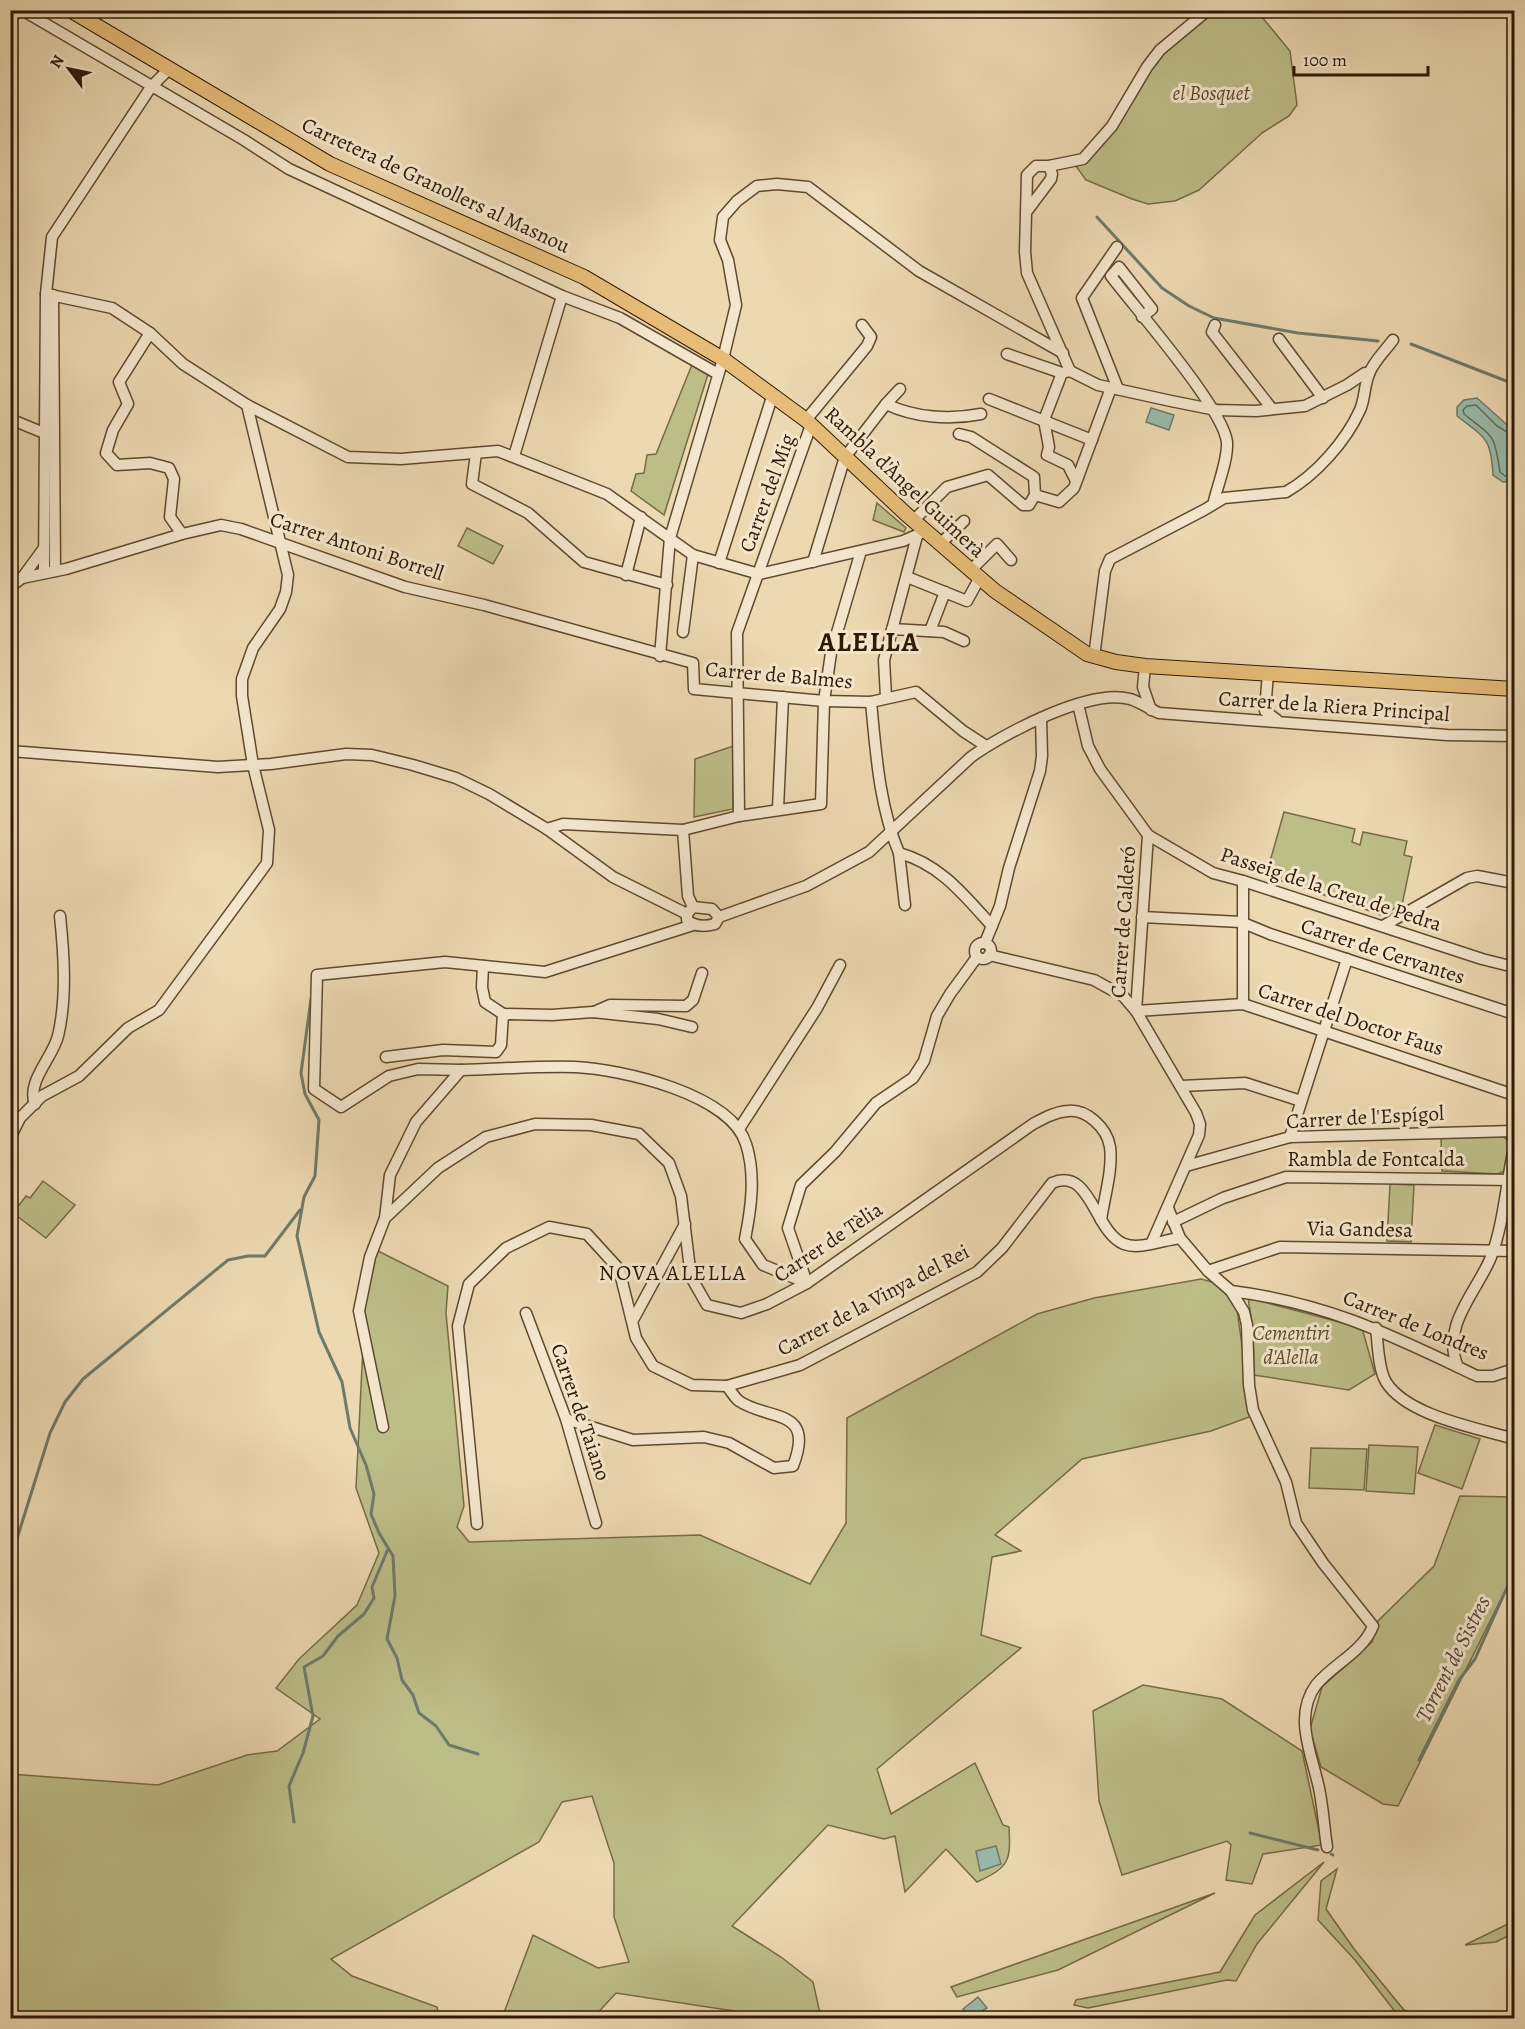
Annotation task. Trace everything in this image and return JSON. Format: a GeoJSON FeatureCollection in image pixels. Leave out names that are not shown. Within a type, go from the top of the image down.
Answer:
{"type":"FeatureCollection","features":[{"type":"Feature","properties":{"kind":"main road","name":"Carretera de Granollers al Masnou"},"geometry":{"type":"LineString","coordinates":[[70,10],[330,164],[584,277],[723,359]]}},
{"type":"Feature","properties":{"kind":"main road","name":"Rambla d'Àngel Guimerà"},"geometry":{"type":"LineString","coordinates":[[723,359],[809,423],[913,520],[921,533],[940,544],[974,575],[1058,636],[1094,657]]}},
{"type":"Feature","properties":{"kind":"main road"},"geometry":{"type":"LineString","coordinates":[[1094,657],[1145,666],[1515,689]]}},
{"type":"Feature","properties":{"kind":"street"},"geometry":{"type":"LineString","coordinates":[[22,10],[244,140],[289,169],[562,296],[614,315],[718,374]]}},
{"type":"Feature","properties":{"kind":"street"},"geometry":{"type":"LineString","coordinates":[[1076,481],[1068,465],[1047,455],[1049,447],[1044,420],[1066,372],[1063,353],[1027,273],[1025,252],[1027,175],[1036,166],[1049,166],[1083,159],[1112,126],[1147,67],[1160,50],[1208,10]]}},
{"type":"Feature","properties":{"kind":"street"},"geometry":{"type":"LineString","coordinates":[[49,572],[44,548],[44,433],[52,237],[151,87],[168,70]]}},
{"type":"Feature","properties":{"kind":"street"},"geometry":{"type":"LineString","coordinates":[[1027,212],[1051,179],[1053,174],[1049,166]]}},
{"type":"Feature","properties":{"kind":"street"},"geometry":{"type":"LineString","coordinates":[[660,656],[670,538],[723,359],[736,305],[728,260],[720,240],[723,217],[737,201],[757,186],[777,183],[808,187],[919,271],[1063,353]]}},
{"type":"Feature","properties":{"kind":"street"},"geometry":{"type":"LineString","coordinates":[[1035,495],[1059,502],[1074,488],[1115,388],[1082,298],[1117,247]]}},
{"type":"Feature","properties":{"kind":"street"},"geometry":{"type":"LineString","coordinates":[[50,295],[112,308],[150,333],[183,364],[247,405],[348,457],[401,459],[498,451],[607,494],[693,555],[759,574],[861,551],[921,533]]}},
{"type":"Feature","properties":{"kind":"street"},"geometry":{"type":"LineString","coordinates":[[49,572],[50,295]]}},
{"type":"Feature","properties":{"kind":"street"},"geometry":{"type":"LineString","coordinates":[[514,456],[562,296]]}},
{"type":"Feature","properties":{"kind":"street"},"geometry":{"type":"LineString","coordinates":[[1142,317],[1212,409],[1226,435],[1227,446],[1214,501]]}},
{"type":"Feature","properties":{"kind":"street","name":"Carrer del Mig"},"geometry":{"type":"LineString","coordinates":[[739,816],[737,633],[809,423],[867,346],[871,337],[862,325]]}},
{"type":"Feature","properties":{"kind":"street"},"geometry":{"type":"LineString","coordinates":[[1215,325],[1212,332],[1272,409]]}},
{"type":"Feature","properties":{"kind":"street"},"geometry":{"type":"LineString","coordinates":[[150,333],[119,382],[128,405],[113,430],[106,453],[117,465],[150,463],[168,468],[174,478],[170,517],[182,534]]}},
{"type":"Feature","properties":{"kind":"street"},"geometry":{"type":"LineString","coordinates":[[1279,339],[1323,398]]}},
{"type":"Feature","properties":{"kind":"street"},"geometry":{"type":"LineString","coordinates":[[1094,657],[1105,571],[1110,559],[1203,510],[1214,501],[1286,492],[1295,487],[1318,467],[1347,433],[1365,397],[1369,374],[1393,340]]}},
{"type":"Feature","properties":{"kind":"street"},"geometry":{"type":"LineString","coordinates":[[1007,354],[1066,372],[1098,385],[1212,409],[1272,409],[1305,406],[1365,373],[1369,374]]}},
{"type":"Feature","properties":{"kind":"street"},"geometry":{"type":"LineString","coordinates":[[813,562],[845,457],[900,389]]}},
{"type":"Feature","properties":{"kind":"street"},"geometry":{"type":"LineString","coordinates":[[719,563],[773,394]]}},
{"type":"Feature","properties":{"kind":"street"},"geometry":{"type":"LineString","coordinates":[[989,399],[1092,440]]}},
{"type":"Feature","properties":{"kind":"street"},"geometry":{"type":"LineString","coordinates":[[886,404],[920,415],[955,417],[981,414]]}},
{"type":"Feature","properties":{"kind":"street"},"geometry":{"type":"LineString","coordinates":[[10,1138],[20,1118],[42,1096],[79,1076],[128,1028],[159,1010],[214,932],[262,872],[269,853],[269,830],[254,765],[242,696],[242,679],[245,663],[253,648],[280,609],[286,592],[288,574],[247,405]]}},
{"type":"Feature","properties":{"kind":"street"},"geometry":{"type":"LineString","coordinates":[[10,419],[44,433]]}},
{"type":"Feature","properties":{"kind":"street"},"geometry":{"type":"LineString","coordinates":[[913,520],[947,487],[988,475],[1023,505],[1029,505],[1035,495],[1034,477],[971,437],[959,434]]}},
{"type":"Feature","properties":{"kind":"street"},"geometry":{"type":"LineString","coordinates":[[476,453],[472,484],[528,513],[584,561],[667,585]]}},
{"type":"Feature","properties":{"kind":"street"},"geometry":{"type":"LineString","coordinates":[[626,575],[641,517]]}},
{"type":"Feature","properties":{"kind":"street"},"geometry":{"type":"LineString","coordinates":[[940,544],[964,521]]}},
{"type":"Feature","properties":{"kind":"street","name":"Carrer Antoni Borrell"},"geometry":{"type":"LineString","coordinates":[[22,578],[221,525],[241,528],[405,587],[483,605],[660,656],[693,663]]}},
{"type":"Feature","properties":{"kind":"street"},"geometry":{"type":"LineString","coordinates":[[886,697],[884,660],[921,533]]}},
{"type":"Feature","properties":{"kind":"street"},"geometry":{"type":"LineString","coordinates":[[907,577],[967,601],[974,575],[997,544],[1011,560]]}},
{"type":"Feature","properties":{"kind":"street"},"geometry":{"type":"LineString","coordinates":[[10,587],[22,578],[44,548]]}},
{"type":"Feature","properties":{"kind":"street"},"geometry":{"type":"LineString","coordinates":[[548,829],[563,824],[683,830],[739,816],[821,804],[824,701],[831,653],[861,551]]}},
{"type":"Feature","properties":{"kind":"street"},"geometry":{"type":"LineString","coordinates":[[683,632],[693,555]]}},
{"type":"Feature","properties":{"kind":"street"},"geometry":{"type":"LineString","coordinates":[[930,631],[945,592]]}},
{"type":"Feature","properties":{"kind":"street"},"geometry":{"type":"LineString","coordinates":[[892,630],[930,631],[964,641]]}},
{"type":"Feature","properties":{"kind":"street","name":"Carrer de Balmes"},"geometry":{"type":"LineString","coordinates":[[693,663],[694,689],[824,701],[871,702],[916,692],[963,732],[986,746]]}},
{"type":"Feature","properties":{"kind":"street"},"geometry":{"type":"LineString","coordinates":[[807,1283],[763,1265],[745,1239],[752,1200],[747,1145],[739,1129],[713,1105],[654,1081],[578,1067],[418,1069],[389,1076],[341,1107],[314,1089],[316,975],[445,963],[545,972],[693,925],[715,924],[718,917],[806,886],[869,852],[970,757],[986,746],[1041,718],[1078,704],[1103,699],[1129,699],[1139,694],[1143,687],[1145,666]]}},
{"type":"Feature","properties":{"kind":"street"},"geometry":{"type":"LineString","coordinates":[[1268,673],[1265,711],[1270,717],[1281,721]]}},
{"type":"Feature","properties":{"kind":"street"},"geometry":{"type":"LineString","coordinates":[[1143,687],[1151,710]]}},
{"type":"Feature","properties":{"kind":"street"},"geometry":{"type":"LineString","coordinates":[[778,809],[783,697]]}},
{"type":"Feature","properties":{"kind":"street","name":"Carrer de la Riera Principal"},"geometry":{"type":"LineString","coordinates":[[1129,699],[1160,713],[1249,718],[1447,735],[1515,736]]}},
{"type":"Feature","properties":{"kind":"street"},"geometry":{"type":"LineString","coordinates":[[871,702],[877,769],[890,832],[899,853],[905,905]]}},
{"type":"Feature","properties":{"kind":"street","name":"Passeig de la Creu de Pedra"},"geometry":{"type":"LineString","coordinates":[[1078,704],[1092,753],[1148,835],[1213,873],[1482,959],[1515,967]]}},
{"type":"Feature","properties":{"kind":"street"},"geometry":{"type":"LineString","coordinates":[[1249,718],[1265,711]]}},
{"type":"Feature","properties":{"kind":"street"},"geometry":{"type":"LineString","coordinates":[[977,957],[975,953],[977,946],[985,943],[992,926],[1040,771],[1041,718]]}},
{"type":"Feature","properties":{"kind":"street"},"geometry":{"type":"LineString","coordinates":[[10,751],[159,764],[254,765],[346,754],[372,755],[456,778],[548,829],[614,877],[690,910],[712,909],[718,917]]}},
{"type":"Feature","properties":{"kind":"street"},"geometry":{"type":"LineString","coordinates":[[683,830],[690,910],[687,920],[693,925]]}},
{"type":"Feature","properties":{"kind":"street","name":"Carrer de Calderó"},"geometry":{"type":"LineString","coordinates":[[1136,1011],[1148,835]]}},
{"type":"Feature","properties":{"kind":"street"},"geometry":{"type":"LineString","coordinates":[[899,853],[916,857],[951,881],[992,926]]}},
{"type":"Feature","properties":{"kind":"street"},"geometry":{"type":"LineString","coordinates":[[1383,926],[1467,878],[1477,876],[1515,883]]}},
{"type":"Feature","properties":{"kind":"street"},"geometry":{"type":"LineString","coordinates":[[1243,881],[1241,922],[1243,1004]]}},
{"type":"Feature","properties":{"kind":"street"},"geometry":{"type":"LineString","coordinates":[[35,1104],[32,1098],[34,1085],[58,1037],[63,974],[60,916]]}},
{"type":"Feature","properties":{"kind":"street","name":"Carrer de Cervantes"},"geometry":{"type":"LineString","coordinates":[[1142,917],[1241,922],[1515,1014]]}},
{"type":"Feature","properties":{"kind":"street"},"geometry":{"type":"LineString","coordinates":[[977,957],[984,959],[989,955],[990,948],[985,943]]}},
{"type":"Feature","properties":{"kind":"street"},"geometry":{"type":"LineString","coordinates":[[989,955],[1094,980],[1122,996],[1136,1011],[1181,1086],[1200,1124],[1199,1135],[1152,1242]]}},
{"type":"Feature","properties":{"kind":"street"},"geometry":{"type":"LineString","coordinates":[[807,1283],[788,1228],[801,1185],[835,1152],[876,1103],[913,1078],[924,1061],[938,1016],[950,994],[977,957]]}},
{"type":"Feature","properties":{"kind":"street"},"geometry":{"type":"LineString","coordinates":[[1290,1137],[1347,959]]}},
{"type":"Feature","properties":{"kind":"street"},"geometry":{"type":"LineString","coordinates":[[739,1129],[817,1008],[840,965]]}},
{"type":"Feature","properties":{"kind":"street"},"geometry":{"type":"LineString","coordinates":[[483,966],[482,987],[486,1002],[503,1014],[552,1015],[593,1012],[658,1019],[692,1027]]}},
{"type":"Feature","properties":{"kind":"street"},"geometry":{"type":"LineString","coordinates":[[593,1012],[610,1005],[686,1006],[693,1000],[702,973]]}},
{"type":"Feature","properties":{"kind":"street"},"geometry":{"type":"LineString","coordinates":[[1122,996],[1138,987]]}},
{"type":"Feature","properties":{"kind":"street","name":"Carrer del Doctor Faus"},"geometry":{"type":"LineString","coordinates":[[1136,1011],[1243,1004],[1515,1095]]}},
{"type":"Feature","properties":{"kind":"street"},"geometry":{"type":"LineString","coordinates":[[386,1057],[443,1050],[496,1052],[501,1045],[503,1014]]}},
{"type":"Feature","properties":{"kind":"street"},"geometry":{"type":"LineString","coordinates":[[386,1218],[390,1174],[416,1122],[461,1070]]}},
{"type":"Feature","properties":{"kind":"street"},"geometry":{"type":"LineString","coordinates":[[1181,1086],[1245,1083],[1301,1101]]}},
{"type":"Feature","properties":{"kind":"street","name":"Carrer de Tèlia"},"geometry":{"type":"LineString","coordinates":[[383,1427],[359,1311],[370,1257],[386,1218],[438,1168],[486,1137],[535,1124],[591,1125],[639,1134],[669,1163],[681,1196],[691,1277],[707,1305],[741,1313],[767,1304],[807,1283],[1033,1124],[1052,1114],[1079,1112],[1098,1124],[1106,1135],[1110,1146],[1110,1163],[1101,1220]]}},
{"type":"Feature","properties":{"kind":"street","name":"Carrer de l'Espígol"},"geometry":{"type":"LineString","coordinates":[[1186,1166],[1290,1137],[1515,1131]]}},
{"type":"Feature","properties":{"kind":"street"},"geometry":{"type":"LineString","coordinates":[[1458,1367],[1453,1356],[1455,1330],[1470,1291],[1492,1252],[1511,1180],[1515,1148]]}},
{"type":"Feature","properties":{"kind":"street","name":"Rambla de Fontcalda"},"geometry":{"type":"LineString","coordinates":[[1173,1222],[1223,1198],[1287,1177],[1511,1180]]}},
{"type":"Feature","properties":{"kind":"street","name":"Carrer de la Vinya del Rei"},"geometry":{"type":"LineString","coordinates":[[477,1524],[458,1326],[469,1284],[506,1248],[549,1227],[587,1234],[619,1269],[636,1338],[653,1366],[692,1385],[727,1386],[800,1365],[977,1272],[1002,1248],[1052,1183],[1061,1179],[1071,1180],[1079,1185],[1101,1220],[1116,1239],[1125,1244],[1137,1246],[1179,1238]]}},
{"type":"Feature","properties":{"kind":"street"},"geometry":{"type":"LineString","coordinates":[[1168,1208],[1179,1238],[1239,1302],[1247,1325],[1249,1385],[1253,1410],[1286,1482],[1296,1523],[1323,1563],[1373,1626],[1369,1637],[1317,1685],[1305,1719],[1308,1745],[1324,1816],[1327,1847]]}},
{"type":"Feature","properties":{"kind":"street"},"geometry":{"type":"LineString","coordinates":[[633,1320],[685,1224]]}},
{"type":"Feature","properties":{"kind":"street","name":"Via Gandesa"},"geometry":{"type":"LineString","coordinates":[[1208,1271],[1280,1247],[1515,1251]]}},
{"type":"Feature","properties":{"kind":"street","name":"Carrer de Londres"},"geometry":{"type":"LineString","coordinates":[[1231,1291],[1279,1297],[1376,1328],[1477,1376],[1493,1376],[1515,1369]]}},
{"type":"Feature","properties":{"kind":"street","name":"Carrer de Taiano"},"geometry":{"type":"LineString","coordinates":[[526,1313],[566,1419],[596,1523]]}},
{"type":"Feature","properties":{"kind":"street"},"geometry":{"type":"LineString","coordinates":[[1376,1328],[1385,1381],[1399,1398],[1424,1412],[1515,1439]]}},
{"type":"Feature","properties":{"kind":"street"},"geometry":{"type":"LineString","coordinates":[[566,1419],[633,1440],[704,1437],[729,1443],[774,1468],[793,1466],[800,1448],[796,1429],[783,1416],[757,1410],[738,1400],[727,1386]]}},
{"type":"Feature","properties":{"kind":"green space","name":"el Bosquet"},"geometry":{"type":"Polygon","coordinates":[[[1208,11],[1257,11],[1290,51],[1297,105],[1289,116],[1262,133],[1199,190],[1175,201],[1148,204],[1086,180],[1073,162],[1112,126],[1147,67],[1208,11]]]}},
{"type":"Feature","properties":{"kind":"green space"},"geometry":{"type":"Polygon","coordinates":[[[693,362],[709,371],[664,515],[631,491],[636,474],[644,473],[647,455],[656,454],[693,362]]]}},
{"type":"Feature","properties":{"kind":"green space"},"geometry":{"type":"Polygon","coordinates":[[[877,503],[906,528],[904,532],[873,520],[877,503]]]}},
{"type":"Feature","properties":{"kind":"green space"},"geometry":{"type":"Polygon","coordinates":[[[467,528],[503,546],[493,564],[458,546],[467,528]]]}},
{"type":"Feature","properties":{"kind":"green space"},"geometry":{"type":"Polygon","coordinates":[[[733,746],[733,809],[694,817],[695,759],[733,746]]]}},
{"type":"Feature","properties":{"kind":"green space"},"geometry":{"type":"Polygon","coordinates":[[[1284,812],[1355,829],[1352,842],[1360,845],[1363,832],[1407,841],[1404,855],[1412,857],[1402,905],[1381,915],[1287,882],[1271,879],[1267,872],[1284,812]]]}},
{"type":"Feature","properties":{"kind":"green space"},"geometry":{"type":"Polygon","coordinates":[[[1441,1136],[1504,1137],[1510,1143],[1504,1171],[1498,1174],[1442,1171],[1441,1136]]]}},
{"type":"Feature","properties":{"kind":"green space"},"geometry":{"type":"Polygon","coordinates":[[[43,1181],[75,1205],[46,1238],[13,1213],[26,1196],[30,1198],[43,1181]]]}},
{"type":"Feature","properties":{"kind":"green space"},"geometry":{"type":"Polygon","coordinates":[[[1390,1184],[1414,1185],[1411,1242],[1387,1241],[1390,1184]]]}},
{"type":"Feature","properties":{"kind":"green space"},"geometry":{"type":"Polygon","coordinates":[[[368,1246],[448,1286],[446,1313],[464,1506],[457,1527],[469,1542],[700,1535],[810,1584],[846,1523],[847,1418],[1037,1314],[1094,1298],[1201,1279],[1216,1283],[1236,1303],[1252,1416],[1211,1431],[1082,1459],[995,1535],[1021,1551],[992,1557],[981,1635],[1021,1648],[877,1769],[891,1814],[975,1763],[1003,1825],[1009,1827],[1006,1862],[996,1872],[977,1882],[946,1849],[905,1892],[895,1836],[884,1839],[828,1825],[732,1926],[781,1957],[813,1982],[821,2018],[757,2018],[734,2011],[616,1993],[593,2018],[502,2018],[533,1935],[598,1968],[629,1962],[614,1917],[614,1863],[592,1796],[562,1802],[539,1842],[331,1959],[352,1976],[437,2007],[439,2018],[11,2018],[10,1774],[158,1785],[247,1755],[277,1751],[320,1719],[276,1688],[299,1659],[357,1605],[379,1553],[356,1488],[368,1246]]]}},
{"type":"Feature","properties":{"kind":"green space","name":"Cementiri d'Alella"},"geometry":{"type":"Polygon","coordinates":[[[1248,1298],[1362,1328],[1375,1374],[1349,1390],[1254,1375],[1253,1329],[1248,1298]]]}},
{"type":"Feature","properties":{"kind":"green space"},"geometry":{"type":"Polygon","coordinates":[[[1435,1425],[1480,1439],[1462,1489],[1418,1473],[1435,1425]]]}},
{"type":"Feature","properties":{"kind":"green space"},"geometry":{"type":"Polygon","coordinates":[[[1369,1445],[1418,1447],[1414,1494],[1366,1491],[1369,1445]]]}},
{"type":"Feature","properties":{"kind":"green space"},"geometry":{"type":"Polygon","coordinates":[[[1311,1448],[1367,1449],[1364,1490],[1309,1488],[1311,1448]]]}},
{"type":"Feature","properties":{"kind":"green space"},"geometry":{"type":"Polygon","coordinates":[[[1460,1496],[1514,1497],[1514,1573],[1398,1806],[1383,1804],[1321,1767],[1310,1729],[1322,1687],[1372,1642],[1378,1621],[1434,1566],[1460,1496]]]}},
{"type":"Feature","properties":{"kind":"green space"},"geometry":{"type":"Polygon","coordinates":[[[1143,1685],[1222,1699],[1302,1751],[1322,1845],[1263,1854],[1252,1884],[1226,1880],[1231,1845],[1227,1841],[1122,1875],[1099,1801],[1093,1711],[1143,1685]]]}},
{"type":"Feature","properties":{"kind":"green space"},"geometry":{"type":"Polygon","coordinates":[[[1324,1862],[1257,1944],[1236,1981],[1227,1980],[1088,2008],[1074,2005],[1076,2000],[1220,1972],[1255,1915],[1324,1862]]]}},
{"type":"Feature","properties":{"kind":"green space"},"geometry":{"type":"Polygon","coordinates":[[[1337,1869],[1326,1909],[1354,1949],[1404,2010],[1425,2018],[1400,2018],[1355,1960],[1318,1920],[1321,1881],[1337,1869]]]}},
{"type":"Feature","properties":{"kind":"green space"},"geometry":{"type":"Polygon","coordinates":[[[1215,1893],[1058,1970],[957,1997],[951,1987],[1215,1893]]]}},
{"type":"Feature","properties":{"kind":"green space"},"geometry":{"type":"Polygon","coordinates":[[[1514,1921],[1514,1933],[1496,1942],[1465,1945],[1514,1921]]]}},
{"type":"Feature","properties":{"kind":"water"},"geometry":{"type":"Polygon","coordinates":[[[1477,398],[1514,431],[1514,481],[1503,482],[1493,475],[1490,453],[1485,440],[1457,416],[1457,407],[1464,400],[1477,398]]]}},
{"type":"Feature","properties":{"kind":"water"},"geometry":{"type":"Polygon","coordinates":[[[1151,408],[1174,415],[1169,430],[1146,422],[1151,408]]]}},
{"type":"Feature","properties":{"kind":"water"},"geometry":{"type":"Polygon","coordinates":[[[996,1846],[1001,1864],[980,1871],[976,1851],[996,1846]]]}},
{"type":"Feature","properties":{"kind":"water"},"geometry":{"type":"Polygon","coordinates":[[[978,1997],[987,2008],[971,2018],[963,2009],[978,1997]]]}},
{"type":"Feature","properties":{"kind":"waterway"},"geometry":{"type":"LineString","coordinates":[[1097,217],[1162,288],[1189,306],[1214,318],[1298,333],[1378,341]]}},
{"type":"Feature","properties":{"kind":"waterway"},"geometry":{"type":"LineString","coordinates":[[1411,344],[1514,384]]}},
{"type":"Feature","properties":{"kind":"waterway"},"geometry":{"type":"LineString","coordinates":[[311,999],[301,1073],[305,1094],[319,1120],[315,1176],[304,1197],[297,1236],[319,1332],[342,1382],[350,1428],[366,1465],[374,1494],[371,1514],[393,1556],[395,1596],[387,1639],[397,1658],[402,1680],[413,1695],[419,1713],[436,1726],[449,1745],[478,1754]]}},
{"type":"Feature","properties":{"kind":"waterway"},"geometry":{"type":"LineString","coordinates":[[10,1561],[50,1433],[65,1402],[83,1379],[228,1260],[248,1256],[265,1256],[300,1210]]}},
{"type":"Feature","properties":{"kind":"waterway"},"geometry":{"type":"LineString","coordinates":[[294,1822],[289,1786],[303,1753],[313,1716],[304,1667],[323,1656],[338,1636],[364,1614],[374,1598],[372,1587],[388,1549]]}},
{"type":"Feature","properties":{"kind":"waterway","name":"Torrent de Sistres"},"geometry":{"type":"LineString","coordinates":[[1419,1760],[1459,1680],[1475,1659],[1514,1572]]}},
{"type":"Feature","properties":{"kind":"waterway"},"geometry":{"type":"LineString","coordinates":[[1250,1833],[1318,1850]]}},
{"type":"Feature","properties":{"kind":"district","name":"ALELLA"},"geometry":{"type":"Point","coordinates":[869,642]}},
{"type":"Feature","properties":{"kind":"district","name":"NOVA ALELLA"},"geometry":{"type":"Point","coordinates":[673,1273]}}]}
